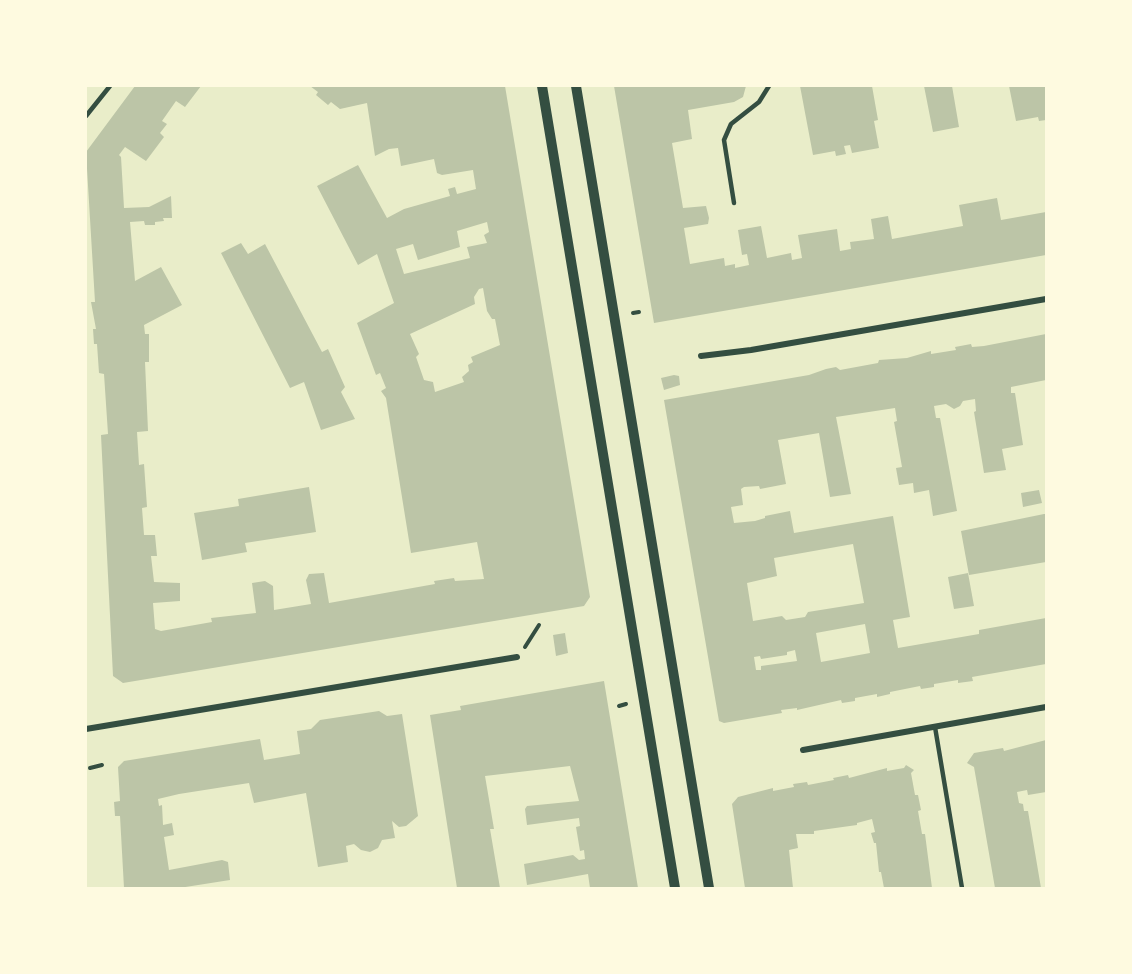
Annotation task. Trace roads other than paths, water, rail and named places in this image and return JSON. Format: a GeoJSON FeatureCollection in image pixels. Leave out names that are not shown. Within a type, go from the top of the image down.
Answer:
{"type":"FeatureCollection","features":[{"type":"Feature","properties":{"kind":"street"},"geometry":{"type":"LineString","coordinates":[[542,86],[675,888]]}},
{"type":"Feature","properties":{"kind":"street"},"geometry":{"type":"LineString","coordinates":[[576,86],[709,888]]}},
{"type":"Feature","properties":{"kind":"street"},"geometry":{"type":"LineString","coordinates":[[701,356],[751,350],[1047,299]]}},
{"type":"Feature","properties":{"kind":"street"},"geometry":{"type":"LineString","coordinates":[[86,729],[517,657]]}},
{"type":"Feature","properties":{"kind":"street"},"geometry":{"type":"LineString","coordinates":[[804,750],[1047,707]]}},
{"type":"Feature","properties":{"kind":"lane"},"geometry":{"type":"LineString","coordinates":[[86,116],[110,86]]}},
{"type":"Feature","properties":{"kind":"lane"},"geometry":{"type":"LineString","coordinates":[[734,203],[724,140],[731,123],[759,102],[769,86]]}},
{"type":"Feature","properties":{"kind":"lane"},"geometry":{"type":"LineString","coordinates":[[935,727],[962,888]]}}]}
